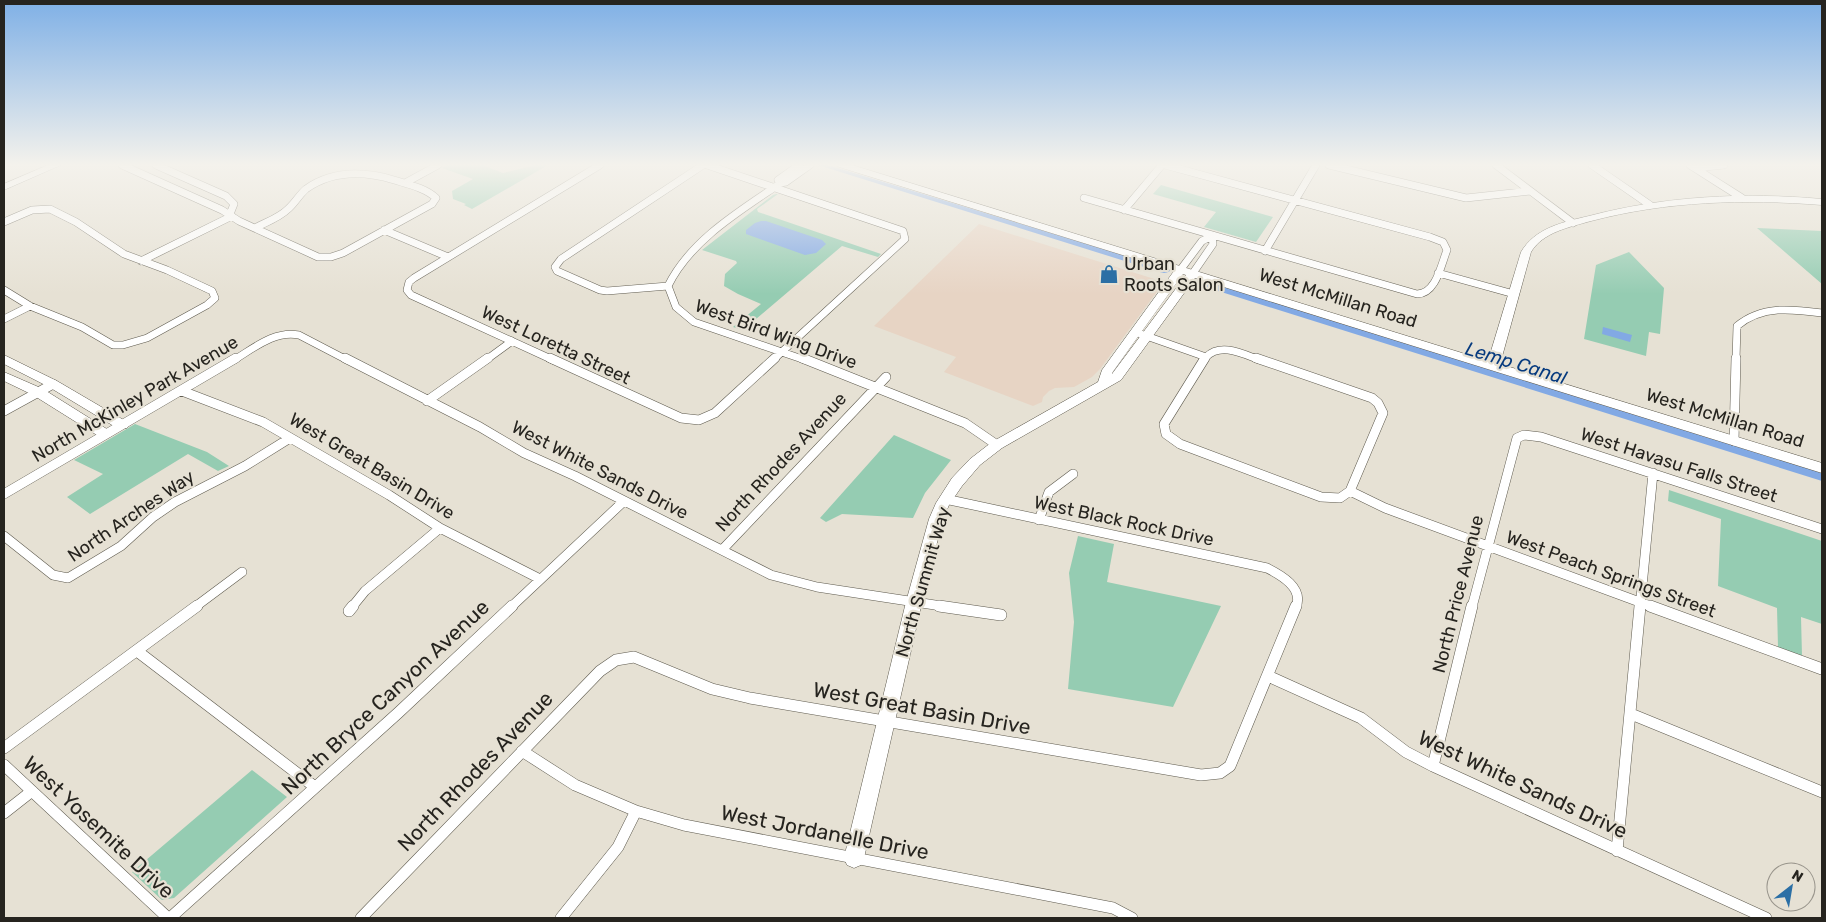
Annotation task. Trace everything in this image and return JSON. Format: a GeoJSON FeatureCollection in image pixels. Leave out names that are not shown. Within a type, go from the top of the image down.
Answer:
{"type":"FeatureCollection","features":[{"type":"Feature","properties":{"kind":"street"},"geometry":{"type":"LineString","coordinates":[[4,222],[28,211],[42,208]]}},
{"type":"Feature","properties":{"kind":"street"},"geometry":{"type":"LineString","coordinates":[[4,290],[30,306],[82,327],[113,345],[126,346],[191,314],[207,305],[214,298],[212,291],[110,246],[76,222],[50,209],[42,208]]}},
{"type":"Feature","properties":{"kind":"street"},"geometry":{"type":"LineString","coordinates":[[216,208],[318,257],[331,257],[343,253],[425,208]]}},
{"type":"Feature","properties":{"kind":"street"},"geometry":{"type":"LineString","coordinates":[[141,260],[231,215],[233,208]]}},
{"type":"Feature","properties":{"kind":"street"},"geometry":{"type":"LineString","coordinates":[[255,228],[289,208]]}},
{"type":"Feature","properties":{"kind":"street"},"geometry":{"type":"LineString","coordinates":[[384,230],[448,257],[529,208]]}},
{"type":"Feature","properties":{"kind":"street"},"geometry":{"type":"LineString","coordinates":[[640,208],[562,259],[555,267],[560,274],[600,290],[668,286],[671,276],[684,259],[746,208]]}},
{"type":"Feature","properties":{"kind":"street"},"geometry":{"type":"LineString","coordinates":[[784,351],[903,241],[903,231],[841,208]]}},
{"type":"Feature","properties":{"kind":"street","name":"West McMillan Road"},"geometry":{"type":"LineString","coordinates":[[982,208],[1822,468]]}},
{"type":"Feature","properties":{"kind":"street"},"geometry":{"type":"LineString","coordinates":[[1117,208],[1408,293],[1423,294],[1431,289],[1447,250],[1443,242],[1326,208]]}},
{"type":"Feature","properties":{"kind":"street"},"geometry":{"type":"LineString","coordinates":[[1265,251],[1292,208]]}},
{"type":"Feature","properties":{"kind":"street"},"geometry":{"type":"LineString","coordinates":[[1553,208],[1573,223]]}},
{"type":"Feature","properties":{"kind":"street"},"geometry":{"type":"LineString","coordinates":[[1493,366],[1526,252],[1534,240],[1573,223],[1637,208]]}},
{"type":"Feature","properties":{"kind":"street","name":"North Summit Way"},"geometry":{"type":"LineString","coordinates":[[854,858],[914,602],[936,519],[945,499],[975,462],[997,445],[1117,377],[1141,334],[1187,271],[1213,244],[1212,236],[1202,241],[1187,271]]}},
{"type":"Feature","properties":{"kind":"street","name":"West Loretta Street"},"geometry":{"type":"LineString","coordinates":[[448,257],[414,278],[406,287],[411,295],[680,418],[698,420],[715,413],[784,351]]}},
{"type":"Feature","properties":{"kind":"street"},"geometry":{"type":"LineString","coordinates":[[1438,273],[1514,294]]}},
{"type":"Feature","properties":{"kind":"street","name":"West Bird Wing Drive"},"geometry":{"type":"LineString","coordinates":[[668,286],[671,301],[686,318],[705,326],[746,337],[784,351],[965,423],[997,445]]}},
{"type":"Feature","properties":{"kind":"street"},"geometry":{"type":"LineString","coordinates":[[4,319],[30,306]]}},
{"type":"Feature","properties":{"kind":"street"},"geometry":{"type":"LineString","coordinates":[[1734,441],[1737,326],[1749,316],[1772,310],[1822,313]]}},
{"type":"Feature","properties":{"kind":"street","name":"North McKinley Park Avenue"},"geometry":{"type":"LineString","coordinates":[[4,494],[267,340],[283,334]]}},
{"type":"Feature","properties":{"kind":"street","name":"West White Sands Drive"},"geometry":{"type":"LineString","coordinates":[[283,334],[300,335],[524,453],[575,476],[771,575],[794,582],[914,602]]}},
{"type":"Feature","properties":{"kind":"street"},"geometry":{"type":"LineString","coordinates":[[1141,334],[1206,357]]}},
{"type":"Feature","properties":{"kind":"street"},"geometry":{"type":"LineString","coordinates":[[427,401],[512,342]]}},
{"type":"Feature","properties":{"kind":"street"},"geometry":{"type":"LineString","coordinates":[[1216,350],[1235,351],[1364,394],[1378,403],[1383,413],[1350,491],[1340,498],[1321,497],[1180,444],[1167,436],[1164,424],[1206,357],[1210,352],[1216,350]]}},
{"type":"Feature","properties":{"kind":"street"},"geometry":{"type":"LineString","coordinates":[[4,359],[54,384],[122,425]]}},
{"type":"Feature","properties":{"kind":"street"},"geometry":{"type":"LineString","coordinates":[[4,376],[38,392],[106,434]]}},
{"type":"Feature","properties":{"kind":"street","name":"North Rhodes Avenue"},"geometry":{"type":"LineString","coordinates":[[722,550],[886,377]]}},
{"type":"Feature","properties":{"kind":"street"},"geometry":{"type":"LineString","coordinates":[[4,411],[54,384]]}},
{"type":"Feature","properties":{"kind":"street","name":"West Great Basin Drive"},"geometry":{"type":"LineString","coordinates":[[182,391],[263,422],[389,495],[440,528],[540,579]]}},
{"type":"Feature","properties":{"kind":"street","name":"West Havasu Falls Street"},"geometry":{"type":"LineString","coordinates":[[1524,435],[1541,437],[1822,529]]}},
{"type":"Feature","properties":{"kind":"street","name":"North Price Avenue"},"geometry":{"type":"LineString","coordinates":[[1434,766],[1487,546],[1515,442],[1524,435]]}},
{"type":"Feature","properties":{"kind":"street","name":"North Arches Way"},"geometry":{"type":"LineString","coordinates":[[4,536],[53,575],[68,578],[121,546],[153,517],[175,502],[245,466],[290,438]]}},
{"type":"Feature","properties":{"kind":"street"},"geometry":{"type":"LineString","coordinates":[[1039,520],[1044,498],[1048,492],[1073,474]]}},
{"type":"Feature","properties":{"kind":"street"},"geometry":{"type":"LineString","coordinates":[[1617,851],[1653,474]]}},
{"type":"Feature","properties":{"kind":"street","name":"West Peach Springs Street"},"geometry":{"type":"LineString","coordinates":[[1350,491],[1385,508],[1822,669]]}},
{"type":"Feature","properties":{"kind":"street","name":"West Black Rock Drive"},"geometry":{"type":"LineString","coordinates":[[945,499],[1267,568],[1282,575],[1292,583]]}},
{"type":"Feature","properties":{"kind":"street","name":"North Bryce Canyon Avenue"},"geometry":{"type":"LineString","coordinates":[[169,918],[398,712],[624,501]]}},
{"type":"Feature","properties":{"kind":"street"},"geometry":{"type":"LineString","coordinates":[[349,611],[365,591],[440,528]]}},
{"type":"Feature","properties":{"kind":"street"},"geometry":{"type":"LineString","coordinates":[[4,748],[242,572]]}},
{"type":"Feature","properties":{"kind":"street"},"geometry":{"type":"LineString","coordinates":[[1268,676],[1298,602],[1297,593],[1292,583]]}},
{"type":"Feature","properties":{"kind":"street"},"geometry":{"type":"LineString","coordinates":[[914,602],[1001,615]]}},
{"type":"Feature","properties":{"kind":"street"},"geometry":{"type":"LineString","coordinates":[[137,651],[315,787]]}},
{"type":"Feature","properties":{"kind":"street","name":"West Great Basin Drive"},"geometry":{"type":"LineString","coordinates":[[623,657],[634,657],[712,689],[750,698],[1201,775],[1220,773],[1230,766],[1236,756],[1268,676]]}},
{"type":"Feature","properties":{"kind":"street","name":"North Rhodes Avenue"},"geometry":{"type":"LineString","coordinates":[[361,918],[600,671],[610,662],[623,657]]}},
{"type":"Feature","properties":{"kind":"street","name":"West White Sands Drive"},"geometry":{"type":"LineString","coordinates":[[1268,676],[1361,718],[1406,752],[1434,766],[1766,918]]}},
{"type":"Feature","properties":{"kind":"street"},"geometry":{"type":"LineString","coordinates":[[1631,714],[1822,792]]}},
{"type":"Feature","properties":{"kind":"street","name":"West Jordanelle Drive"},"geometry":{"type":"LineString","coordinates":[[522,751],[575,785],[636,811],[684,825],[1112,908],[1132,918]]}},
{"type":"Feature","properties":{"kind":"street","name":"West Yosemite Drive"},"geometry":{"type":"LineString","coordinates":[[4,765],[169,918]]}},
{"type":"Feature","properties":{"kind":"street"},"geometry":{"type":"LineString","coordinates":[[4,813],[32,791]]}},
{"type":"Feature","properties":{"kind":"street"},"geometry":{"type":"LineString","coordinates":[[561,918],[618,847],[636,811]]}},
{"type":"Feature","properties":{"kind":"shaded area"},"geometry":{"type":"Polygon","coordinates":[[[979,224],[1164,282],[1100,369],[1092,377],[1074,387],[1055,388],[1043,397],[1042,402],[1033,406],[944,372],[956,357],[874,326],[979,224]]]}},
{"type":"Feature","properties":{"kind":"green space"},"geometry":{"type":"Polygon","coordinates":[[[758,208],[758,212],[881,254],[878,257],[842,246],[743,330],[733,327],[761,304],[724,286],[725,274],[737,263],[736,261],[702,250],[758,208]]]}},
{"type":"Feature","properties":{"kind":"green space"},"geometry":{"type":"Polygon","coordinates":[[[1202,208],[1242,208],[1273,217],[1256,242],[1204,227],[1216,212],[1202,208]]]}},
{"type":"Feature","properties":{"kind":"green space"},"geometry":{"type":"Polygon","coordinates":[[[1757,228],[1822,231],[1822,284],[1757,228]]]}},
{"type":"Feature","properties":{"kind":"green space"},"geometry":{"type":"Polygon","coordinates":[[[1629,252],[1664,288],[1660,334],[1649,332],[1646,356],[1584,339],[1596,265],[1629,252]]]}},
{"type":"Feature","properties":{"kind":"green space"},"geometry":{"type":"Polygon","coordinates":[[[135,424],[207,452],[229,466],[218,471],[188,454],[90,514],[67,497],[103,474],[74,460],[135,424]]]}},
{"type":"Feature","properties":{"kind":"green space"},"geometry":{"type":"Polygon","coordinates":[[[894,435],[951,460],[925,493],[913,518],[842,514],[826,522],[820,518],[894,435]]]}},
{"type":"Feature","properties":{"kind":"green space"},"geometry":{"type":"Polygon","coordinates":[[[1669,490],[1822,541],[1822,624],[1801,617],[1802,656],[1778,647],[1777,608],[1718,586],[1721,519],[1668,501],[1669,490]]]}},
{"type":"Feature","properties":{"kind":"green space"},"geometry":{"type":"Polygon","coordinates":[[[1078,536],[1114,544],[1107,582],[1221,606],[1173,707],[1068,689],[1074,622],[1069,573],[1078,536]]]}},
{"type":"Feature","properties":{"kind":"green space"},"geometry":{"type":"Polygon","coordinates":[[[252,770],[287,797],[174,898],[162,900],[132,872],[252,770]]]}},
{"type":"Feature","properties":{"kind":"water"},"geometry":{"type":"Polygon","coordinates":[[[761,221],[822,240],[826,244],[816,253],[805,255],[746,234],[746,230],[761,221]]]}},
{"type":"Feature","properties":{"kind":"water"},"geometry":{"type":"Polygon","coordinates":[[[1603,327],[1632,335],[1630,342],[1602,334],[1603,327]]]}},
{"type":"Feature","properties":{"kind":"waterway","name":"Lemp Canal"},"geometry":{"type":"LineString","coordinates":[[961,208],[1166,271]]}},
{"type":"Feature","properties":{"kind":"waterway","name":"Lemp Canal"},"geometry":{"type":"LineString","coordinates":[[1199,282],[1822,477]]}},
{"type":"Feature","properties":{"kind":"place","name":"Urban Roots Salon"},"geometry":{"type":"Point","coordinates":[1109,274]}}]}
